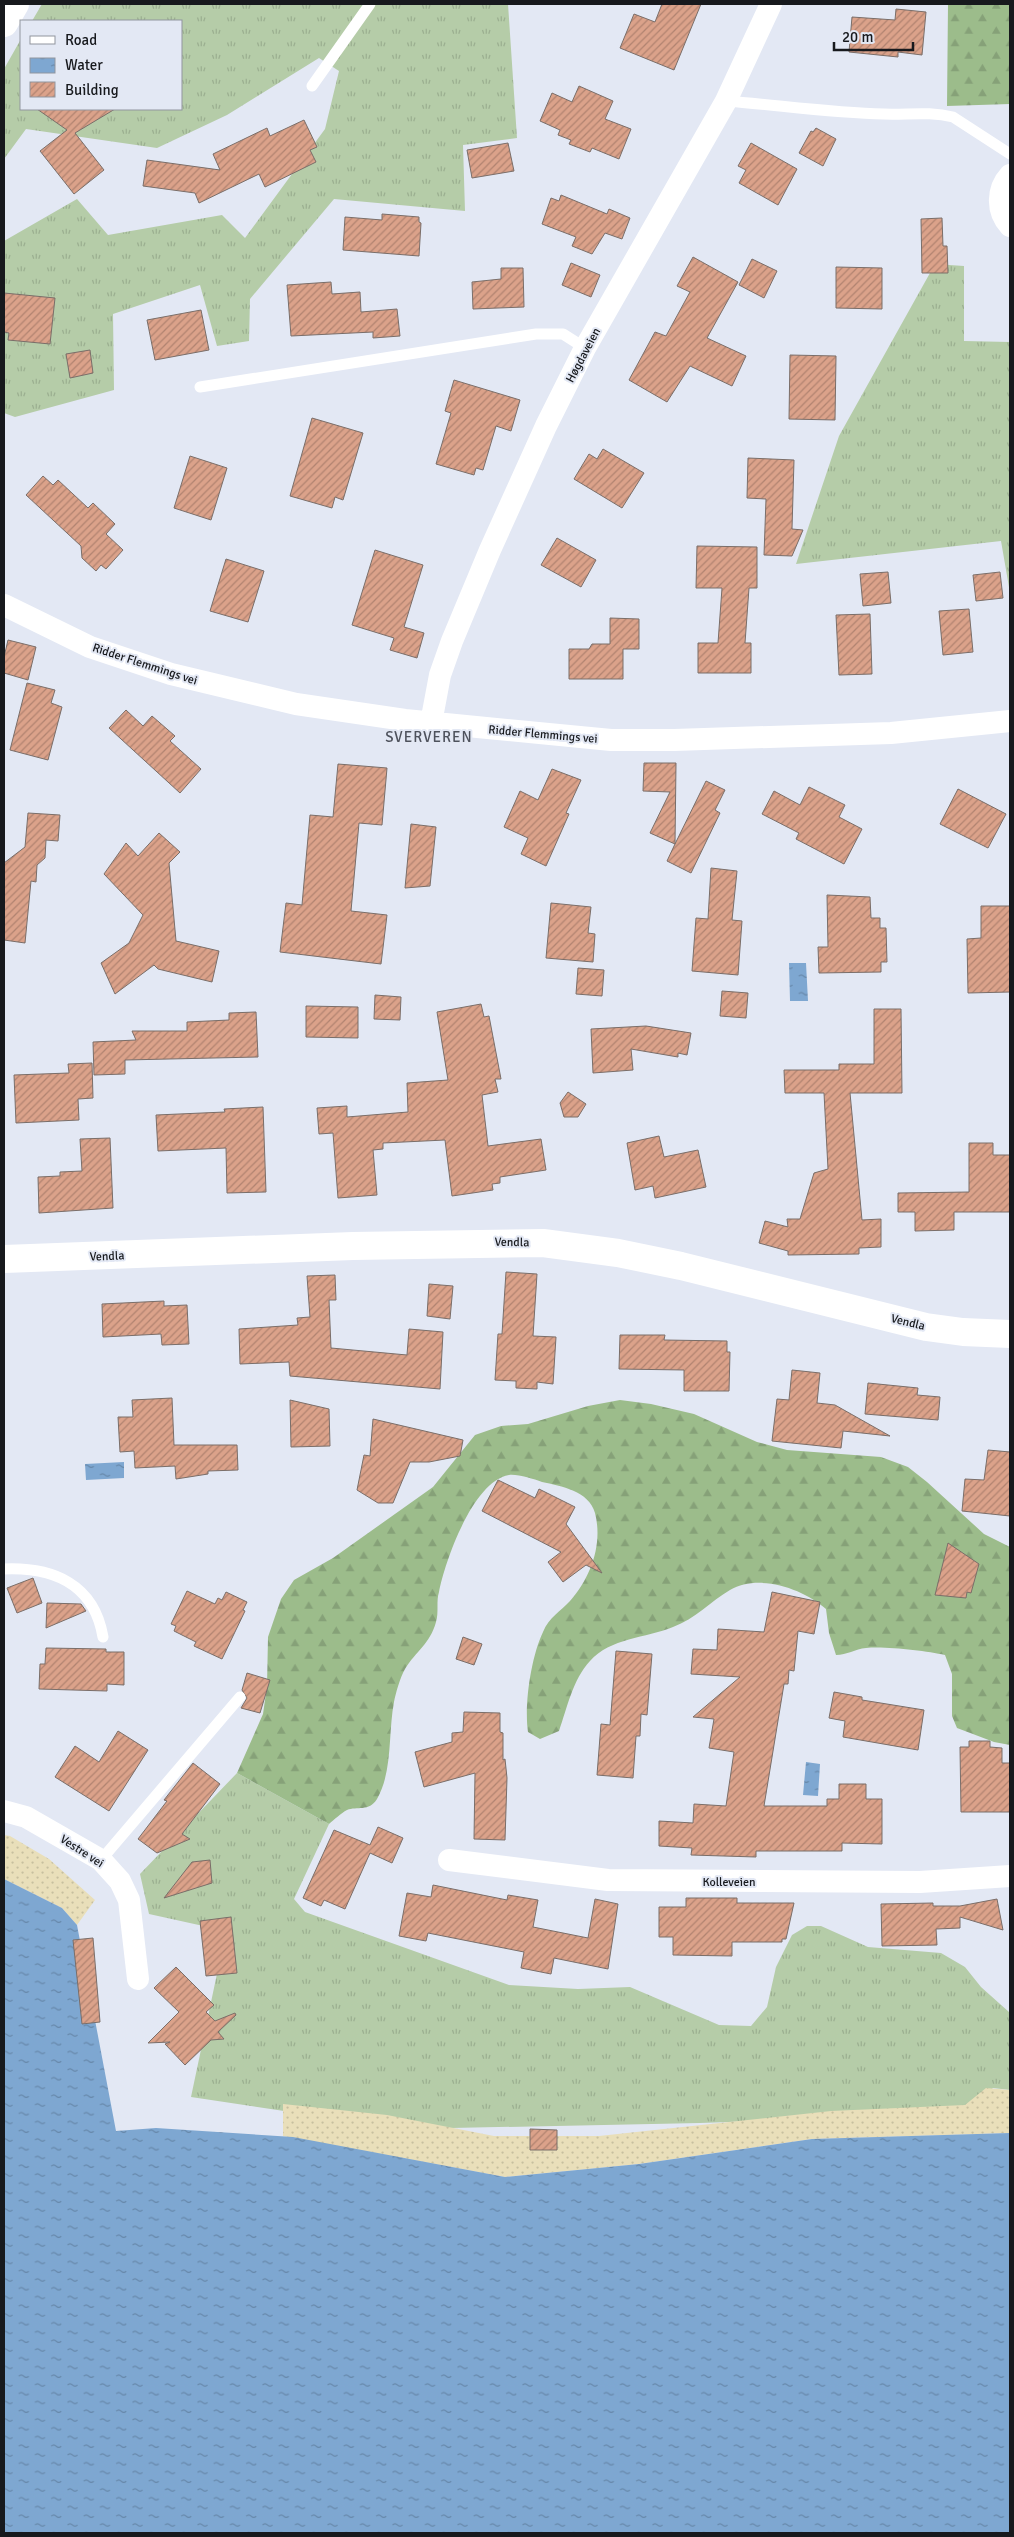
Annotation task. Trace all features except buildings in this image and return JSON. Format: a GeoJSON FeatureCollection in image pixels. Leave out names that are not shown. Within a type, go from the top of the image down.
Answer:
{"type":"FeatureCollection","features":[{"type":"Feature","properties":{"kind":"street"},"geometry":{"type":"LineString","coordinates":[[4,23],[15,4]]}},
{"type":"Feature","properties":{"kind":"street","name":"Høgdaveien"},"geometry":{"type":"LineString","coordinates":[[431,723],[440,675],[467,603],[546,426],[585,348],[726,101],[771,4]]}},
{"type":"Feature","properties":{"kind":"street"},"geometry":{"type":"LineString","coordinates":[[1010,175],[1001,190],[999,201],[1001,212],[1010,226]]}},
{"type":"Feature","properties":{"kind":"street","name":"Ridder Flemmings vei"},"geometry":{"type":"LineString","coordinates":[[4,605],[90,647],[180,676],[296,704],[431,723],[611,740],[674,740],[890,733],[1010,721]]}},
{"type":"Feature","properties":{"kind":"street","name":"Vendla"},"geometry":{"type":"LineString","coordinates":[[4,1259],[353,1246],[543,1243],[618,1253],[681,1266],[926,1327],[963,1332],[1010,1334]]}},
{"type":"Feature","properties":{"kind":"street","name":"Vestre vei"},"geometry":{"type":"LineString","coordinates":[[4,1811],[26,1817],[101,1860],[120,1881],[129,1900],[138,1979]]}},
{"type":"Feature","properties":{"kind":"street","name":"Kolleveien"},"geometry":{"type":"LineString","coordinates":[[449,1860],[567,1877],[627,1881],[920,1882],[1010,1876]]}},
{"type":"Feature","properties":{"kind":"lane"},"geometry":{"type":"LineString","coordinates":[[312,86],[370,4]]}},
{"type":"Feature","properties":{"kind":"lane"},"geometry":{"type":"LineString","coordinates":[[726,101],[885,114],[914,112],[944,115],[953,117],[1010,154]]}},
{"type":"Feature","properties":{"kind":"lane"},"geometry":{"type":"LineString","coordinates":[[200,387],[536,334],[563,334],[585,348]]}},
{"type":"Feature","properties":{"kind":"lane"},"geometry":{"type":"LineString","coordinates":[[4,1569],[37,1570],[64,1579],[76,1587],[86,1595],[93,1606],[100,1620],[102,1637]]}},
{"type":"Feature","properties":{"kind":"lane"},"geometry":{"type":"LineString","coordinates":[[101,1860],[240,1697]]}},
{"type":"Feature","properties":{"kind":"green space"},"geometry":{"type":"Polygon","coordinates":[[[42,4],[508,4],[517,138],[463,145],[465,211],[334,199],[250,299],[249,341],[217,346],[200,285],[113,314],[114,390],[15,417],[4,413],[4,241],[77,199],[108,235],[222,215],[245,238],[325,129],[339,71],[319,58],[227,115],[157,148],[26,129],[4,159],[4,69],[20,41],[20,110],[182,110],[182,20],[33,20],[42,4]]]}},
{"type":"Feature","properties":{"kind":"green space"},"geometry":{"type":"Polygon","coordinates":[[[948,4],[1010,4],[1010,104],[947,106],[948,4]]]}},
{"type":"Feature","properties":{"kind":"green space"},"geometry":{"type":"Polygon","coordinates":[[[935,264],[964,266],[964,341],[1010,342],[1010,593],[1001,541],[796,564],[839,436],[935,264]]]}},
{"type":"Feature","properties":{"kind":"green space"},"geometry":{"type":"Polygon","coordinates":[[[620,1400],[651,1404],[694,1414],[757,1442],[787,1450],[881,1457],[908,1467],[984,1534],[1010,1547],[1010,1745],[994,1742],[957,1728],[952,1716],[952,1674],[945,1655],[906,1649],[874,1648],[836,1655],[829,1633],[826,1609],[806,1595],[767,1583],[742,1585],[730,1590],[681,1624],[663,1631],[618,1643],[598,1653],[579,1676],[559,1731],[540,1739],[528,1732],[527,1721],[528,1695],[535,1654],[546,1627],[577,1592],[589,1571],[596,1548],[597,1525],[592,1506],[581,1495],[557,1485],[509,1475],[496,1480],[484,1491],[473,1506],[454,1543],[442,1578],[438,1595],[437,1618],[433,1630],[405,1669],[398,1685],[392,1714],[386,1776],[374,1803],[367,1807],[347,1810],[329,1824],[237,1773],[263,1714],[267,1686],[268,1637],[281,1599],[294,1580],[333,1558],[433,1487],[475,1435],[501,1426],[528,1424],[588,1406],[620,1400]]]}},
{"type":"Feature","properties":{"kind":"green space"},"geometry":{"type":"Polygon","coordinates":[[[237,1773],[329,1824],[294,1899],[305,1912],[509,1985],[578,1989],[630,1987],[719,2025],[751,2026],[767,2007],[776,1967],[792,1935],[807,1926],[821,1926],[868,1947],[941,1953],[965,1967],[981,1987],[1009,2012],[1010,2090],[993,2088],[963,2114],[700,2123],[404,2129],[191,2097],[226,1931],[149,1914],[140,1874],[237,1773]]]}},
{"type":"Feature","properties":{"kind":"sand"},"geometry":{"type":"Polygon","coordinates":[[[4,1835],[10,1836],[49,1859],[95,1900],[77,1925],[62,1908],[4,1879],[4,1835]]]}},
{"type":"Feature","properties":{"kind":"sand"},"geometry":{"type":"Polygon","coordinates":[[[986,2088],[1010,2090],[1010,2133],[812,2139],[639,2164],[505,2177],[283,2136],[283,2104],[387,2115],[494,2136],[599,2136],[831,2111],[965,2105],[986,2088]]]}},
{"type":"Feature","properties":{"kind":"water"},"geometry":{"type":"Polygon","coordinates":[[[789,963],[806,963],[808,1001],[790,1001],[789,963]]]}},
{"type":"Feature","properties":{"kind":"water"},"geometry":{"type":"Polygon","coordinates":[[[124,1462],[124,1478],[86,1480],[85,1464],[124,1462]]]}},
{"type":"Feature","properties":{"kind":"water"},"geometry":{"type":"Polygon","coordinates":[[[806,1762],[820,1764],[818,1796],[803,1795],[806,1762]]]}},
{"type":"Feature","properties":{"kind":"water"},"geometry":{"type":"Polygon","coordinates":[[[4,1879],[62,1908],[77,1925],[116,2131],[156,2128],[293,2137],[505,2177],[639,2164],[812,2139],[1010,2133],[1010,2533],[4,2533],[4,1879]]]}},
{"type":"Feature","properties":{"kind":"district","name":"SVERVEREN"},"geometry":{"type":"Point","coordinates":[429,737]}}]}
